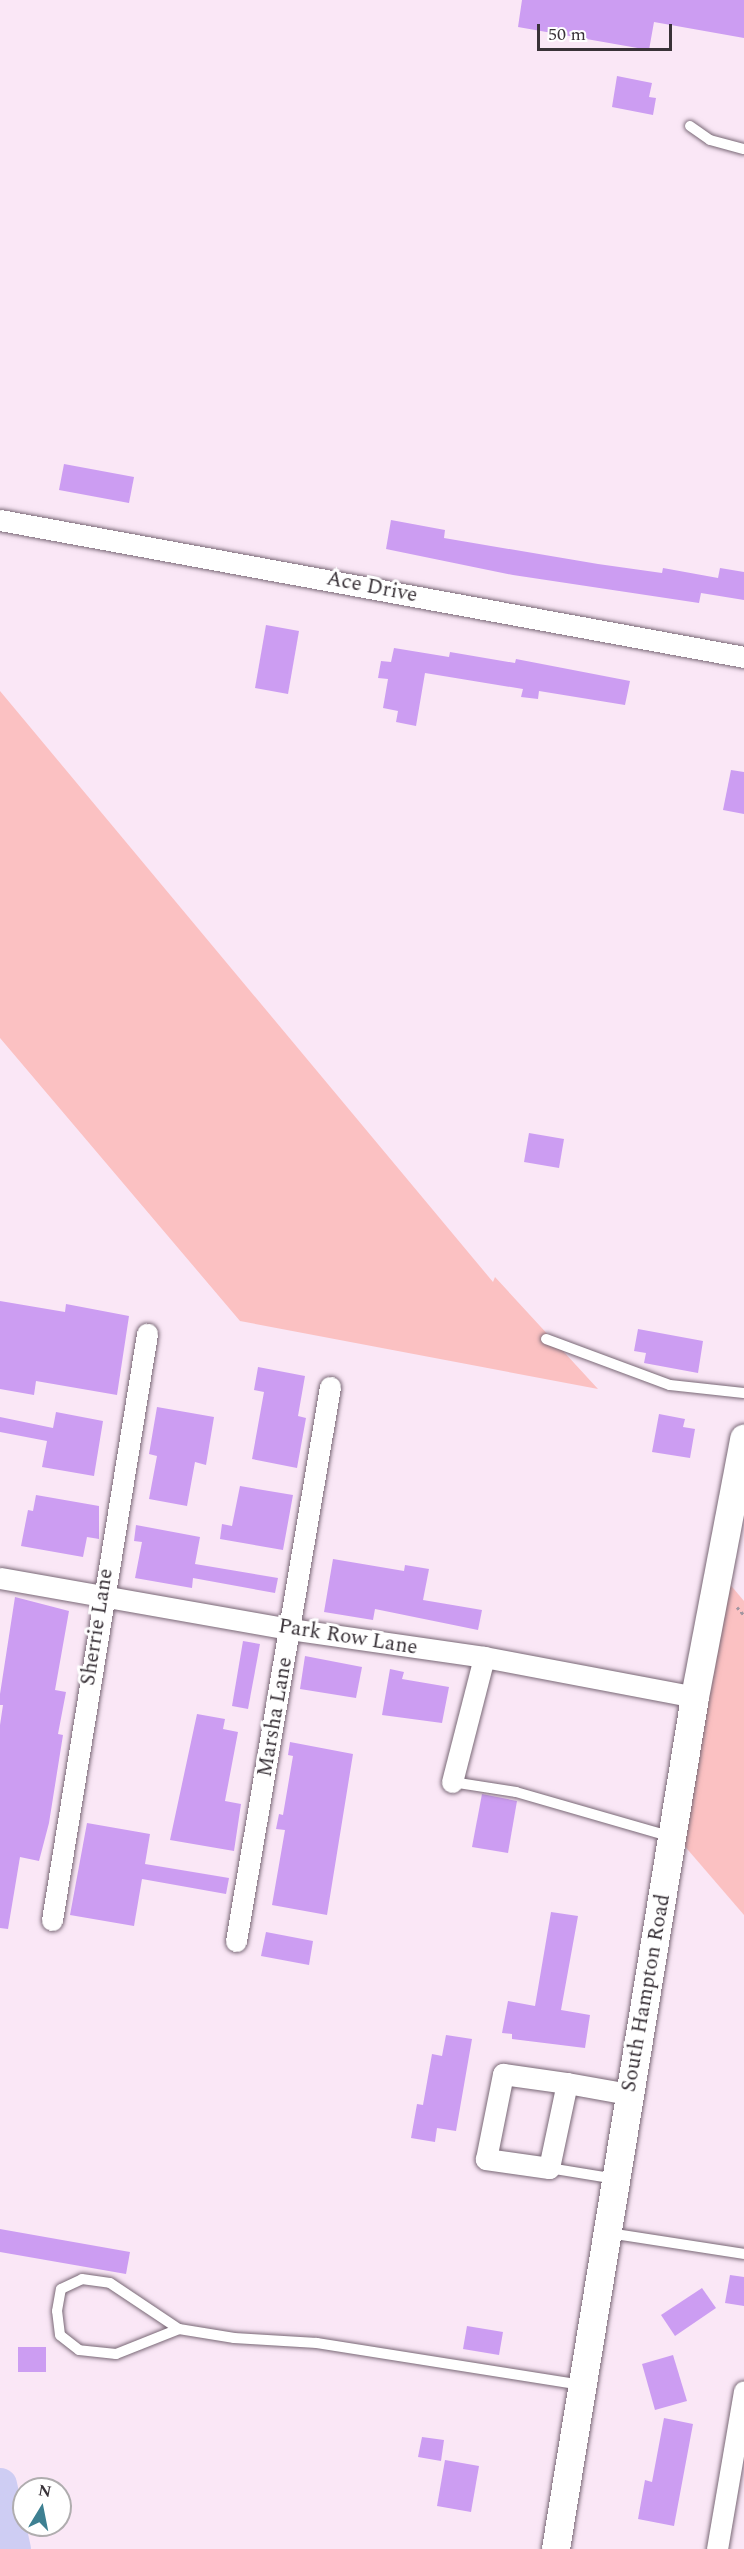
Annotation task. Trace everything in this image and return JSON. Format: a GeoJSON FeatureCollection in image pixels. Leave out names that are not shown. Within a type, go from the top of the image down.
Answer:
{"type":"FeatureCollection","features":[{"type":"Feature","properties":{"kind":"main road","name":"South Hampton Road"},"geometry":{"type":"LineString","coordinates":[[561,2548],[582,2385],[629,2094],[695,1697],[738,1506],[744,1438]]}},
{"type":"Feature","properties":{"kind":"street","name":"Ace Drive"},"geometry":{"type":"LineString","coordinates":[[0,519],[744,657]]}},
{"type":"Feature","properties":{"kind":"street","name":"Sherrie Lane"},"geometry":{"type":"LineString","coordinates":[[52,1920],[102,1595],[147,1334]]}},
{"type":"Feature","properties":{"kind":"street","name":"Marsha Lane"},"geometry":{"type":"LineString","coordinates":[[236,1941],[330,1387]]}},
{"type":"Feature","properties":{"kind":"street","name":"Park Row Lane"},"geometry":{"type":"LineString","coordinates":[[0,1578],[290,1629],[484,1657],[695,1697]]}},
{"type":"Feature","properties":{"kind":"street"},"geometry":{"type":"LineString","coordinates":[[452,1782],[484,1657]]}},
{"type":"Feature","properties":{"kind":"street"},"geometry":{"type":"LineString","coordinates":[[567,2084],[549,2168],[486,2159],[503,2074],[567,2084],[629,2094]]}},
{"type":"Feature","properties":{"kind":"street"},"geometry":{"type":"LineString","coordinates":[[717,2549],[744,2391]]}},
{"type":"Feature","properties":{"kind":"lane"},"geometry":{"type":"LineString","coordinates":[[690,126],[710,140],[744,149]]}},
{"type":"Feature","properties":{"kind":"lane"},"geometry":{"type":"LineString","coordinates":[[546,1339],[670,1385],[744,1393]]}},
{"type":"Feature","properties":{"kind":"lane"},"geometry":{"type":"LineString","coordinates":[[452,1782],[516,1792],[672,1838]]}},
{"type":"Feature","properties":{"kind":"lane"},"geometry":{"type":"LineString","coordinates":[[549,2168],[616,2178]]}},
{"type":"Feature","properties":{"kind":"lane"},"geometry":{"type":"LineString","coordinates":[[608,2233],[744,2254]]}},
{"type":"Feature","properties":{"kind":"lane"},"geometry":{"type":"LineString","coordinates":[[179,2329],[116,2354],[79,2350],[60,2335],[57,2311],[61,2289],[82,2279],[110,2283],[179,2329],[234,2338],[317,2343],[582,2385]]}},
{"type":"Feature","properties":{"kind":"path"},"geometry":{"type":"LineString","coordinates":[[737,1607],[744,1615]]}},
{"type":"Feature","properties":{"kind":"shaded area"},"geometry":{"type":"Polygon","coordinates":[[[0,691],[493,1282],[495,1277],[598,1389],[240,1321],[0,1038],[0,691]]]}},
{"type":"Feature","properties":{"kind":"shaded area"},"geometry":{"type":"Polygon","coordinates":[[[728,1582],[744,1601],[744,1915],[682,1843],[728,1582]]]}},
{"type":"Feature","properties":{"kind":"building"},"geometry":{"type":"Polygon","coordinates":[[[522,0],[744,0],[744,38],[654,22],[649,50],[518,27],[522,0]]]}},
{"type":"Feature","properties":{"kind":"building"},"geometry":{"type":"Polygon","coordinates":[[[617,76],[652,83],[649,97],[656,98],[653,115],[612,107],[617,76]]]}},
{"type":"Feature","properties":{"kind":"building"},"geometry":{"type":"Polygon","coordinates":[[[64,464],[134,477],[129,503],[59,490],[64,464]]]}},
{"type":"Feature","properties":{"kind":"building"},"geometry":{"type":"Polygon","coordinates":[[[391,520],[445,530],[444,538],[598,564],[662,573],[663,568],[718,578],[720,568],[744,572],[744,600],[701,593],[699,603],[513,575],[386,549],[391,520]]]}},
{"type":"Feature","properties":{"kind":"building"},"geometry":{"type":"Polygon","coordinates":[[[266,625],[299,631],[288,694],[255,688],[266,625]]]}},
{"type":"Feature","properties":{"kind":"building"},"geometry":{"type":"Polygon","coordinates":[[[394,648],[449,657],[450,652],[515,663],[516,659],[630,681],[625,705],[539,691],[538,699],[521,697],[523,689],[425,673],[416,726],[396,722],[398,711],[383,708],[388,679],[378,678],[381,661],[391,662],[394,648]]]}},
{"type":"Feature","properties":{"kind":"building"},"geometry":{"type":"Polygon","coordinates":[[[731,770],[744,772],[744,814],[723,810],[731,770]]]}},
{"type":"Feature","properties":{"kind":"building"},"geometry":{"type":"Polygon","coordinates":[[[529,1133],[564,1139],[559,1168],[524,1162],[529,1133]]]}},
{"type":"Feature","properties":{"kind":"building"},"geometry":{"type":"Polygon","coordinates":[[[0,1301],[65,1312],[66,1304],[129,1316],[117,1395],[36,1381],[34,1395],[0,1389],[0,1301]]]}},
{"type":"Feature","properties":{"kind":"building"},"geometry":{"type":"Polygon","coordinates":[[[638,1329],[703,1341],[698,1373],[644,1363],[646,1353],[634,1351],[638,1329]]]}},
{"type":"Feature","properties":{"kind":"building"},"geometry":{"type":"Polygon","coordinates":[[[258,1367],[305,1376],[298,1416],[306,1418],[297,1468],[252,1459],[264,1392],[254,1390],[258,1367]]]}},
{"type":"Feature","properties":{"kind":"building"},"geometry":{"type":"Polygon","coordinates":[[[157,1407],[214,1417],[206,1465],[195,1462],[187,1506],[149,1499],[157,1456],[149,1454],[157,1407]]]}},
{"type":"Feature","properties":{"kind":"building"},"geometry":{"type":"Polygon","coordinates":[[[56,1412],[103,1421],[94,1476],[42,1467],[47,1441],[0,1432],[0,1417],[53,1428],[56,1412]]]}},
{"type":"Feature","properties":{"kind":"building"},"geometry":{"type":"Polygon","coordinates":[[[659,1414],[685,1419],[683,1427],[695,1429],[690,1458],[652,1452],[659,1414]]]}},
{"type":"Feature","properties":{"kind":"building"},"geometry":{"type":"Polygon","coordinates":[[[240,1486],[293,1495],[283,1550],[220,1539],[222,1524],[232,1526],[240,1486]]]}},
{"type":"Feature","properties":{"kind":"building"},"geometry":{"type":"Polygon","coordinates":[[[36,1495],[99,1506],[99,1539],[87,1537],[83,1557],[21,1546],[28,1510],[33,1511],[36,1495]]]}},
{"type":"Feature","properties":{"kind":"building"},"geometry":{"type":"Polygon","coordinates":[[[136,1525],[200,1537],[195,1564],[278,1578],[275,1593],[193,1578],[192,1588],[135,1578],[142,1542],[134,1541],[136,1525]]]}},
{"type":"Feature","properties":{"kind":"building"},"geometry":{"type":"Polygon","coordinates":[[[333,1559],[404,1571],[405,1565],[429,1569],[423,1600],[482,1610],[478,1630],[375,1609],[373,1620],[324,1612],[333,1559]]]}},
{"type":"Feature","properties":{"kind":"building"},"geometry":{"type":"Polygon","coordinates":[[[15,1597],[69,1611],[55,1690],[66,1692],[58,1734],[63,1735],[49,1823],[39,1861],[20,1857],[8,1929],[0,1928],[0,1725],[3,1705],[0,1705],[0,1694],[15,1597]]]}},
{"type":"Feature","properties":{"kind":"building"},"geometry":{"type":"Polygon","coordinates":[[[243,1641],[260,1644],[248,1709],[232,1706],[243,1641]]]}},
{"type":"Feature","properties":{"kind":"building"},"geometry":{"type":"Polygon","coordinates":[[[305,1656],[362,1667],[356,1698],[300,1689],[305,1656]]]}},
{"type":"Feature","properties":{"kind":"building"},"geometry":{"type":"Polygon","coordinates":[[[390,1669],[404,1672],[402,1679],[449,1687],[442,1723],[382,1715],[390,1669]]]}},
{"type":"Feature","properties":{"kind":"building"},"geometry":{"type":"Polygon","coordinates":[[[197,1714],[225,1719],[223,1729],[238,1732],[225,1801],[241,1804],[234,1851],[170,1840],[197,1714]]]}},
{"type":"Feature","properties":{"kind":"building"},"geometry":{"type":"Polygon","coordinates":[[[290,1742],[353,1754],[327,1915],[272,1905],[285,1830],[276,1829],[279,1814],[283,1815],[293,1756],[288,1755],[290,1742]]]}},
{"type":"Feature","properties":{"kind":"building"},"geometry":{"type":"Polygon","coordinates":[[[482,1794],[517,1801],[508,1853],[472,1847],[482,1794]]]}},
{"type":"Feature","properties":{"kind":"building"},"geometry":{"type":"Polygon","coordinates":[[[87,1823],[150,1834],[145,1864],[229,1878],[226,1894],[142,1879],[134,1926],[70,1915],[87,1823]]]}},
{"type":"Feature","properties":{"kind":"building"},"geometry":{"type":"Polygon","coordinates":[[[551,1912],[578,1916],[561,2010],[590,2015],[585,2048],[512,2039],[512,2034],[502,2033],[508,2001],[535,2006],[551,1912]]]}},
{"type":"Feature","properties":{"kind":"building"},"geometry":{"type":"Polygon","coordinates":[[[266,1932],[313,1941],[309,1965],[261,1956],[266,1932]]]}},
{"type":"Feature","properties":{"kind":"building"},"geometry":{"type":"Polygon","coordinates":[[[446,2035],[472,2039],[456,2131],[437,2128],[435,2142],[411,2138],[417,2104],[423,2105],[432,2054],[442,2056],[446,2035]]]}},
{"type":"Feature","properties":{"kind":"building"},"geometry":{"type":"Polygon","coordinates":[[[0,2229],[130,2252],[126,2274],[0,2252],[0,2229]]]}},
{"type":"Feature","properties":{"kind":"building"},"geometry":{"type":"Polygon","coordinates":[[[730,2275],[744,2277],[744,2306],[725,2303],[730,2275]]]}},
{"type":"Feature","properties":{"kind":"building"},"geometry":{"type":"Polygon","coordinates":[[[702,2288],[716,2308],[675,2336],[661,2315],[702,2288]]]}},
{"type":"Feature","properties":{"kind":"building"},"geometry":{"type":"Polygon","coordinates":[[[467,2326],[503,2332],[499,2355],[463,2349],[467,2326]]]}},
{"type":"Feature","properties":{"kind":"building"},"geometry":{"type":"Polygon","coordinates":[[[18,2347],[46,2347],[46,2372],[18,2372],[18,2347]]]}},
{"type":"Feature","properties":{"kind":"building"},"geometry":{"type":"Polygon","coordinates":[[[673,2355],[687,2401],[655,2410],[642,2364],[673,2355]]]}},
{"type":"Feature","properties":{"kind":"building"},"geometry":{"type":"Polygon","coordinates":[[[664,2418],[693,2424],[674,2526],[638,2519],[645,2480],[652,2482],[664,2418]]]}},
{"type":"Feature","properties":{"kind":"building"},"geometry":{"type":"Polygon","coordinates":[[[422,2437],[444,2440],[441,2461],[418,2457],[422,2437]]]}},
{"type":"Feature","properties":{"kind":"building"},"geometry":{"type":"Polygon","coordinates":[[[445,2460],[479,2466],[471,2512],[437,2506],[445,2460]]]}},
{"type":"Feature","properties":{"kind":"waterway"},"geometry":{"type":"LineString","coordinates":[[0,2484],[14,2549]]}}]}
